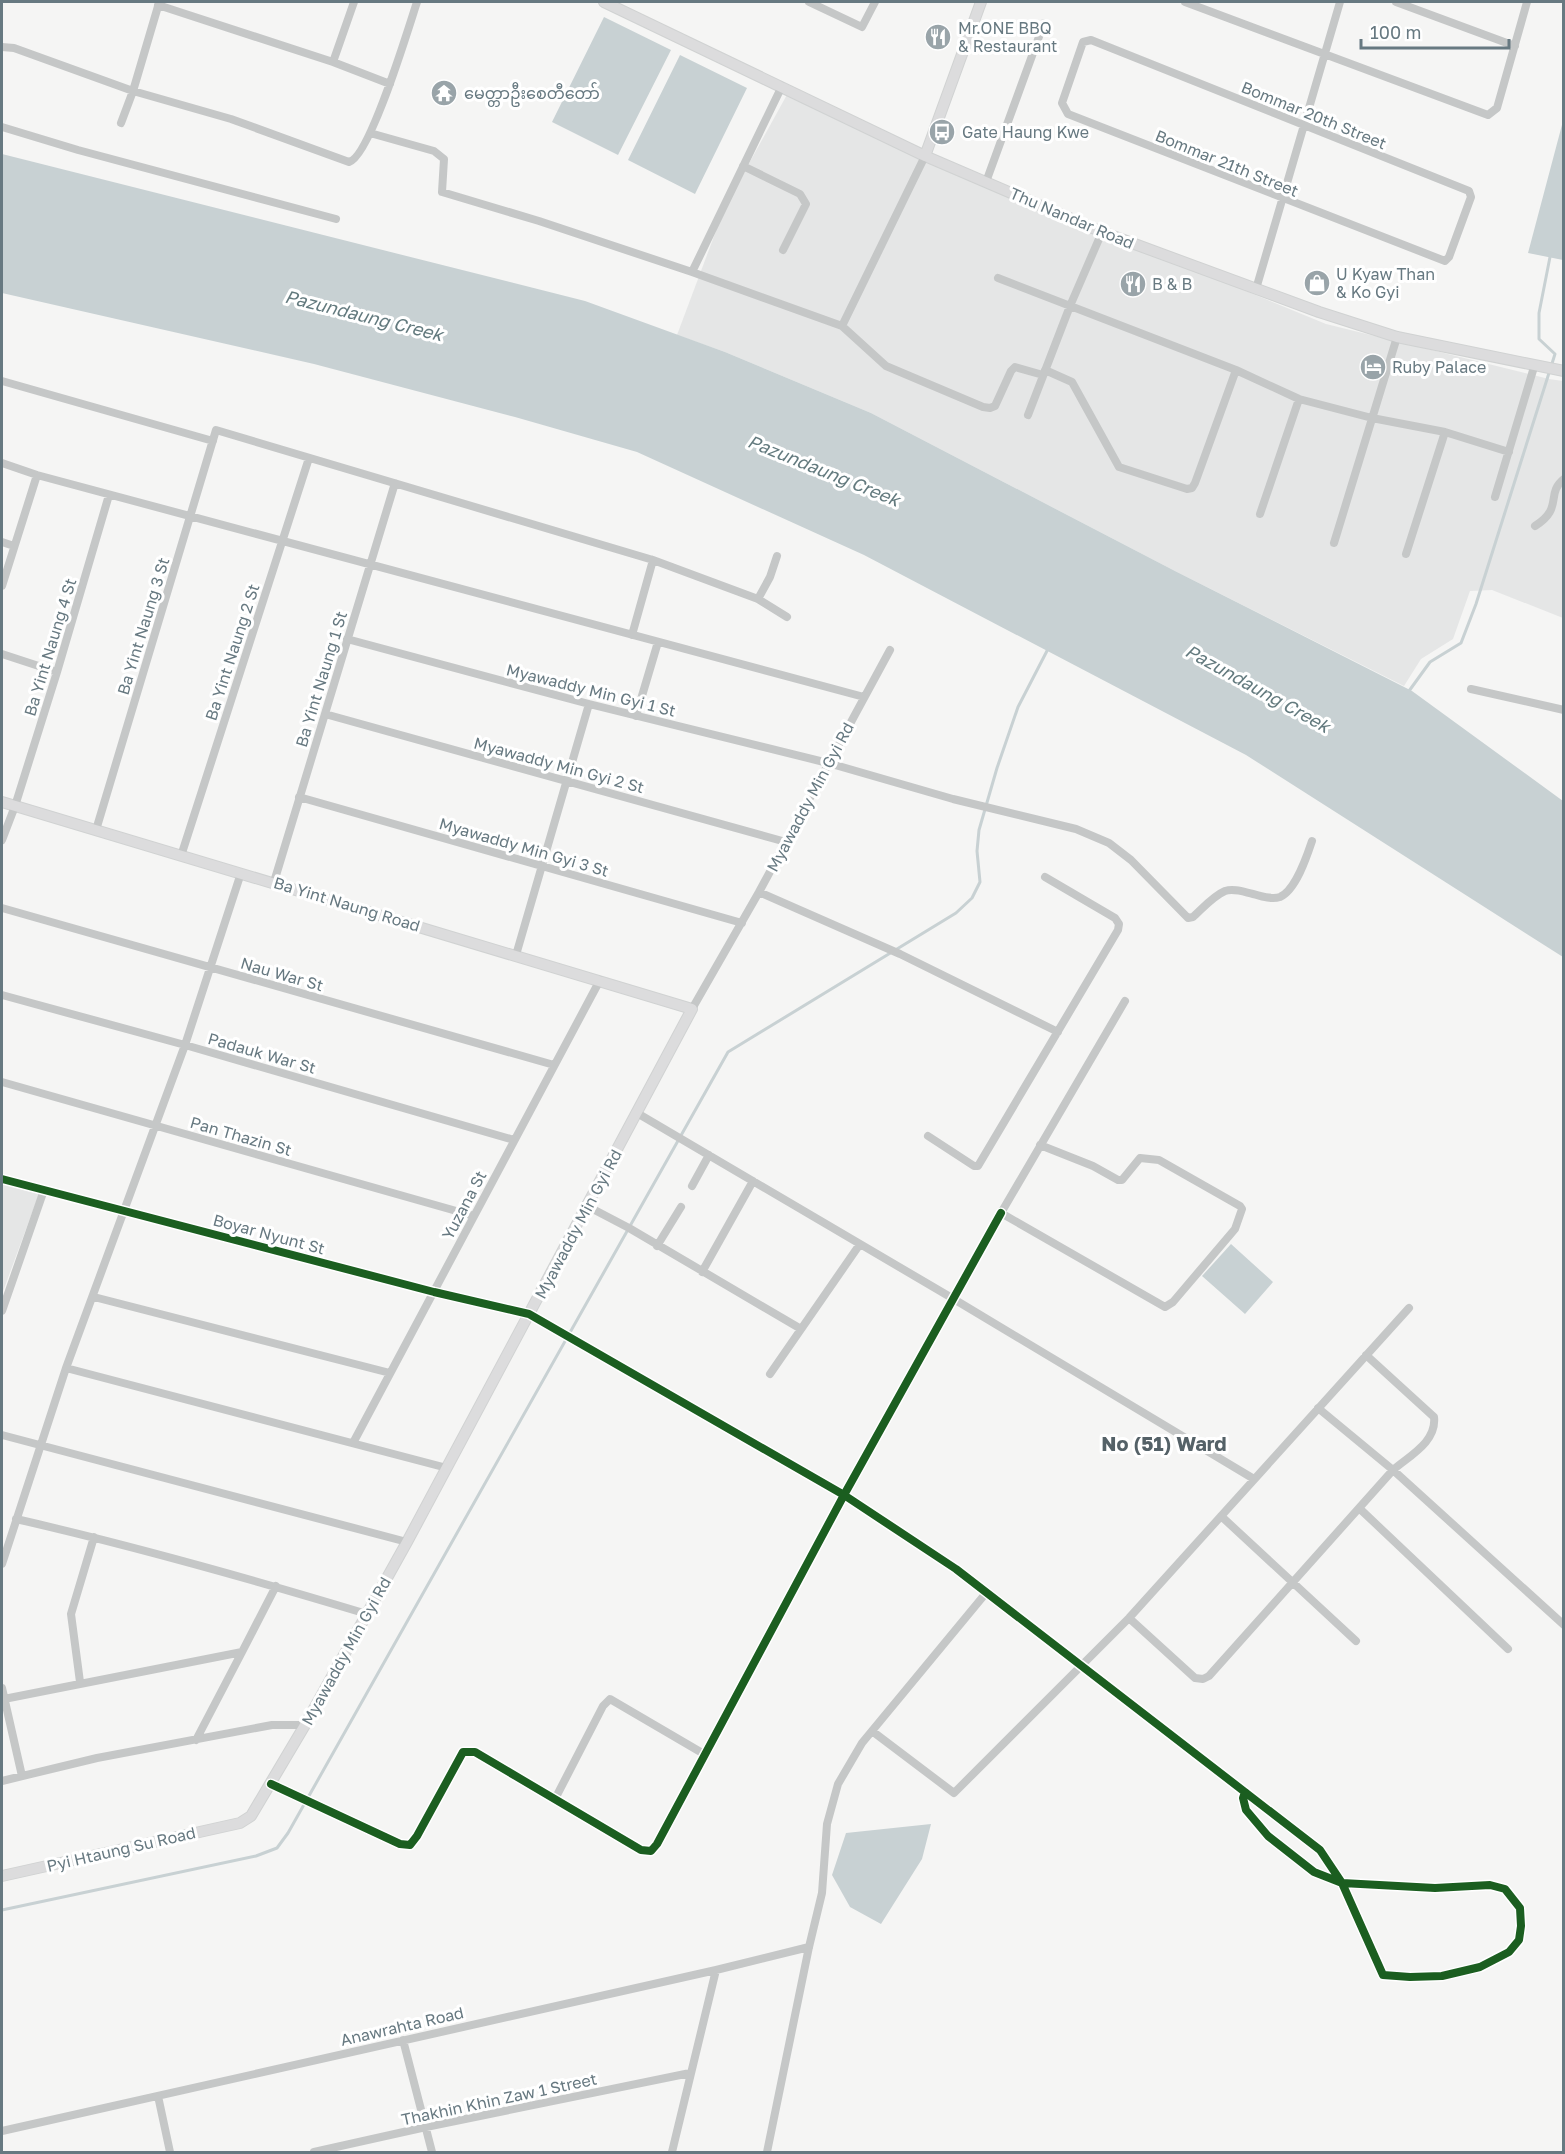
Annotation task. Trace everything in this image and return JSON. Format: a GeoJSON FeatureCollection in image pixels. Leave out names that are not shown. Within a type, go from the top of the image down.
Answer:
{"type":"FeatureCollection","features":[{"type":"Feature","properties":{"kind":"main road","name":"Thu Nandar Road"},"geometry":{"type":"LineString","coordinates":[[604,2],[925,156],[1102,232],[1319,312],[1397,337],[1563,371]]}},
{"type":"Feature","properties":{"kind":"main road"},"geometry":{"type":"LineString","coordinates":[[925,156],[981,2]]}},
{"type":"Feature","properties":{"kind":"main road","name":"Ba Yint Naung Road"},"geometry":{"type":"LineString","coordinates":[[2,802],[692,1009]]}},
{"type":"Feature","properties":{"kind":"main road","name":"Myawaddy Min Gyi Rd"},"geometry":{"type":"LineString","coordinates":[[240,1823],[251,1816],[271,1784],[407,1542],[692,1009]]}},
{"type":"Feature","properties":{"kind":"main road","name":"Pyi Htaung Su Road"},"geometry":{"type":"LineString","coordinates":[[2,1876],[240,1823]]}},
{"type":"Feature","properties":{"kind":"street"},"geometry":{"type":"LineString","coordinates":[[333,62],[354,2]]}},
{"type":"Feature","properties":{"kind":"street"},"geometry":{"type":"LineString","coordinates":[[2,47],[14,48],[133,91],[231,119],[349,162],[357,157],[370,133],[390,84],[417,2]]}},
{"type":"Feature","properties":{"kind":"street"},"geometry":{"type":"LineString","coordinates":[[809,2],[862,27],[875,2]]}},
{"type":"Feature","properties":{"kind":"street"},"geometry":{"type":"LineString","coordinates":[[1185,2],[1488,115],[1497,108],[1527,2]]}},
{"type":"Feature","properties":{"kind":"street"},"geometry":{"type":"LineString","coordinates":[[1256,289],[1340,2]]}},
{"type":"Feature","properties":{"kind":"street"},"geometry":{"type":"LineString","coordinates":[[1396,2],[1515,46]]}},
{"type":"Feature","properties":{"kind":"street"},"geometry":{"type":"LineString","coordinates":[[121,123],[159,3],[333,62],[390,84]]}},
{"type":"Feature","properties":{"kind":"street"},"geometry":{"type":"LineString","coordinates":[[986,182],[1044,23]]}},
{"type":"Feature","properties":{"kind":"street","name":"Bommar 20th Street"},"geometry":{"type":"LineString","coordinates":[[1083,42],[1091,40],[1303,127],[1469,191],[1471,197],[1449,257]]}},
{"type":"Feature","properties":{"kind":"street","name":"Bommar 21th Street"},"geometry":{"type":"LineString","coordinates":[[1083,42],[1062,103],[1068,114],[1445,261],[1449,257]]}},
{"type":"Feature","properties":{"kind":"street"},"geometry":{"type":"LineString","coordinates":[[692,272],[782,86]]}},
{"type":"Feature","properties":{"kind":"street"},"geometry":{"type":"LineString","coordinates":[[2,127],[78,150],[336,219]]}},
{"type":"Feature","properties":{"kind":"street"},"geometry":{"type":"LineString","coordinates":[[370,133],[434,151],[444,159],[442,192],[539,221],[692,272],[842,326],[886,366],[987,408],[997,403],[1015,367],[1072,382],[1119,467],[1187,489],[1192,488],[1195,483],[1236,370]]}},
{"type":"Feature","properties":{"kind":"street"},"geometry":{"type":"LineString","coordinates":[[842,326],[925,156]]}},
{"type":"Feature","properties":{"kind":"street"},"geometry":{"type":"LineString","coordinates":[[743,166],[801,194],[805,199],[806,204],[783,250]]}},
{"type":"Feature","properties":{"kind":"street"},"geometry":{"type":"LineString","coordinates":[[1028,415],[1070,306],[1102,232]]}},
{"type":"Feature","properties":{"kind":"street"},"geometry":{"type":"LineString","coordinates":[[998,278],[1236,370],[1299,399],[1372,418],[1446,432],[1509,452]]}},
{"type":"Feature","properties":{"kind":"street"},"geometry":{"type":"LineString","coordinates":[[1334,543],[1397,337]]}},
{"type":"Feature","properties":{"kind":"street"},"geometry":{"type":"LineString","coordinates":[[1495,497],[1534,366]]}},
{"type":"Feature","properties":{"kind":"street"},"geometry":{"type":"LineString","coordinates":[[2,381],[213,441]]}},
{"type":"Feature","properties":{"kind":"street"},"geometry":{"type":"LineString","coordinates":[[1260,514],[1299,399]]}},
{"type":"Feature","properties":{"kind":"street","name":"Ba Yint Naung 3 St"},"geometry":{"type":"LineString","coordinates":[[96,830],[216,430],[309,458]]}},
{"type":"Feature","properties":{"kind":"street"},"geometry":{"type":"LineString","coordinates":[[1407,554],[1446,432]]}},
{"type":"Feature","properties":{"kind":"street"},"geometry":{"type":"LineString","coordinates":[[309,458],[653,561],[758,599],[787,617]]}},
{"type":"Feature","properties":{"kind":"street","name":"Ba Yint Naung 2 St"},"geometry":{"type":"LineString","coordinates":[[181,856],[309,458]]}},
{"type":"Feature","properties":{"kind":"street"},"geometry":{"type":"LineString","coordinates":[[2,463],[37,475],[282,540],[369,566],[864,697]]}},
{"type":"Feature","properties":{"kind":"street"},"geometry":{"type":"LineString","coordinates":[[2,586],[37,475]]}},
{"type":"Feature","properties":{"kind":"street"},"geometry":{"type":"LineString","coordinates":[[1535,526],[1547,519],[1552,510],[1556,486],[1563,479]]}},
{"type":"Feature","properties":{"kind":"street","name":"Ba Yint Naung 1 St"},"geometry":{"type":"LineString","coordinates":[[274,882],[395,483]]}},
{"type":"Feature","properties":{"kind":"street","name":"Ba Yint Naung 4 St"},"geometry":{"type":"LineString","coordinates":[[2,840],[57,672],[109,495]]}},
{"type":"Feature","properties":{"kind":"street"},"geometry":{"type":"LineString","coordinates":[[2,542],[14,546]]}},
{"type":"Feature","properties":{"kind":"street"},"geometry":{"type":"LineString","coordinates":[[758,599],[770,577],[777,556]]}},
{"type":"Feature","properties":{"kind":"street"},"geometry":{"type":"LineString","coordinates":[[632,635],[653,561]]}},
{"type":"Feature","properties":{"kind":"street","name":"Myawaddy Min Gyi 1 St"},"geometry":{"type":"LineString","coordinates":[[347,639],[589,704],[828,763],[953,799],[1076,829],[1109,843],[1131,860],[1188,918],[1218,895],[1227,891],[1245,892],[1269,898],[1285,894],[1302,869],[1312,841]]}},
{"type":"Feature","properties":{"kind":"street"},"geometry":{"type":"LineString","coordinates":[[636,716],[658,642]]}},
{"type":"Feature","properties":{"kind":"street","name":"Myawaddy Min Gyi Rd"},"geometry":{"type":"LineString","coordinates":[[692,1009],[742,923],[890,650]]}},
{"type":"Feature","properties":{"kind":"street"},"geometry":{"type":"LineString","coordinates":[[2,654],[57,672]]}},
{"type":"Feature","properties":{"kind":"street"},"geometry":{"type":"LineString","coordinates":[[1471,689],[1563,710]]}},
{"type":"Feature","properties":{"kind":"street"},"geometry":{"type":"LineString","coordinates":[[516,955],[589,704]]}},
{"type":"Feature","properties":{"kind":"street","name":"Myawaddy Min Gyi 2 St"},"geometry":{"type":"LineString","coordinates":[[325,714],[786,842]]}},
{"type":"Feature","properties":{"kind":"street","name":"Myawaddy Min Gyi 3 St"},"geometry":{"type":"LineString","coordinates":[[299,797],[742,923]]}},
{"type":"Feature","properties":{"kind":"street"},"geometry":{"type":"LineString","coordinates":[[2,1564],[66,1368],[157,1127],[241,873]]}},
{"type":"Feature","properties":{"kind":"street"},"geometry":{"type":"LineString","coordinates":[[928,1136],[974,1166],[978,1166],[1118,930],[1119,924],[1115,918],[1046,877]]}},
{"type":"Feature","properties":{"kind":"street"},"geometry":{"type":"LineString","coordinates":[[759,892],[900,954],[1058,1032]]}},
{"type":"Feature","properties":{"kind":"street","name":"Nau War St"},"geometry":{"type":"LineString","coordinates":[[2,908],[554,1065]]}},
{"type":"Feature","properties":{"kind":"street","name":"Yuzana St"},"geometry":{"type":"LineString","coordinates":[[352,1443],[600,980]]}},
{"type":"Feature","properties":{"kind":"street","name":"Padauk War St"},"geometry":{"type":"LineString","coordinates":[[2,995],[514,1140]]}},
{"type":"Feature","properties":{"kind":"street"},"geometry":{"type":"LineString","coordinates":[[271,1784],[400,1844],[410,1845],[463,1752],[475,1752],[641,1850],[651,1851],[657,1844],[952,1298],[1125,1001]]}},
{"type":"Feature","properties":{"kind":"street","name":"Pan Thazin St"},"geometry":{"type":"LineString","coordinates":[[2,1082],[474,1215]]}},
{"type":"Feature","properties":{"kind":"street"},"geometry":{"type":"LineString","coordinates":[[637,1113],[1254,1479]]}},
{"type":"Feature","properties":{"kind":"street"},"geometry":{"type":"LineString","coordinates":[[1001,1213],[1165,1307],[1173,1302],[1235,1228],[1242,1209],[1240,1206],[1159,1160],[1140,1158],[1128,1175],[1118,1180],[1093,1166],[1040,1145]]}},
{"type":"Feature","properties":{"kind":"street"},"geometry":{"type":"LineString","coordinates":[[692,1186],[709,1155]]}},
{"type":"Feature","properties":{"kind":"street","name":"Boyar Nyunt St"},"geometry":{"type":"LineString","coordinates":[[2,1179],[434,1292],[529,1314],[844,1495],[957,1569],[1320,1850],[1342,1883],[1383,1975],[1442,1976],[1480,1967],[1509,1952],[1519,1940],[1520,1908],[1505,1889],[1490,1884],[1436,1888],[1342,1883]]}},
{"type":"Feature","properties":{"kind":"street"},"geometry":{"type":"LineString","coordinates":[[702,1272],[753,1181]]}},
{"type":"Feature","properties":{"kind":"street"},"geometry":{"type":"LineString","coordinates":[[2,1311],[44,1191]]}},
{"type":"Feature","properties":{"kind":"street"},"geometry":{"type":"LineString","coordinates":[[587,1206],[629,1228],[801,1329]]}},
{"type":"Feature","properties":{"kind":"street"},"geometry":{"type":"LineString","coordinates":[[657,1246],[681,1207]]}},
{"type":"Feature","properties":{"kind":"street"},"geometry":{"type":"LineString","coordinates":[[770,1374],[860,1244]]}},
{"type":"Feature","properties":{"kind":"street"},"geometry":{"type":"LineString","coordinates":[[94,1297],[390,1373]]}},
{"type":"Feature","properties":{"kind":"street"},"geometry":{"type":"LineString","coordinates":[[872,1731],[954,1793],[1129,1618],[1409,1308]]}},
{"type":"Feature","properties":{"kind":"street"},"geometry":{"type":"LineString","coordinates":[[1129,1618],[1195,1678],[1203,1679],[1209,1676],[1393,1470],[1428,1440],[1433,1431],[1434,1417],[1366,1355]]}},
{"type":"Feature","properties":{"kind":"street"},"geometry":{"type":"LineString","coordinates":[[66,1368],[447,1468]]}},
{"type":"Feature","properties":{"kind":"street"},"geometry":{"type":"LineString","coordinates":[[1318,1408],[1393,1470],[1563,1625]]}},
{"type":"Feature","properties":{"kind":"street"},"geometry":{"type":"LineString","coordinates":[[2,1435],[407,1542]]}},
{"type":"Feature","properties":{"kind":"street"},"geometry":{"type":"LineString","coordinates":[[1359,1508],[1508,1649]]}},
{"type":"Feature","properties":{"kind":"street"},"geometry":{"type":"LineString","coordinates":[[1221,1516],[1356,1641]]}},
{"type":"Feature","properties":{"kind":"street"},"geometry":{"type":"LineString","coordinates":[[16,1519],[94,1537],[276,1586],[367,1614]]}},
{"type":"Feature","properties":{"kind":"street"},"geometry":{"type":"LineString","coordinates":[[80,1682],[71,1614],[94,1537]]}},
{"type":"Feature","properties":{"kind":"street"},"geometry":{"type":"LineString","coordinates":[[196,1740],[276,1586]]}},
{"type":"Feature","properties":{"kind":"street"},"geometry":{"type":"LineString","coordinates":[[767,2152],[822,1893],[827,1824],[838,1784],[862,1743],[986,1593]]}},
{"type":"Feature","properties":{"kind":"street"},"geometry":{"type":"LineString","coordinates":[[4,1699],[80,1682],[242,1652]]}},
{"type":"Feature","properties":{"kind":"street"},"geometry":{"type":"LineString","coordinates":[[2,1688],[22,1776]]}},
{"type":"Feature","properties":{"kind":"street"},"geometry":{"type":"LineString","coordinates":[[555,1799],[603,1706],[610,1699],[704,1754]]}},
{"type":"Feature","properties":{"kind":"street"},"geometry":{"type":"LineString","coordinates":[[2,1781],[97,1758],[272,1725],[305,1725]]}},
{"type":"Feature","properties":{"kind":"street"},"geometry":{"type":"LineString","coordinates":[[1245,1792],[1243,1798],[1246,1810],[1268,1836],[1314,1872],[1342,1883]]}},
{"type":"Feature","properties":{"kind":"street","name":"Anawrahta Road"},"geometry":{"type":"LineString","coordinates":[[2,2131],[809,1947]]}},
{"type":"Feature","properties":{"kind":"street"},"geometry":{"type":"LineString","coordinates":[[672,2152],[716,1970]]}},
{"type":"Feature","properties":{"kind":"street"},"geometry":{"type":"LineString","coordinates":[[403,2040],[432,2152]]}},
{"type":"Feature","properties":{"kind":"street","name":"Thakhin Khin Zaw 1 Street"},"geometry":{"type":"LineString","coordinates":[[314,2152],[345,2149],[426,2127],[690,2073]]}},
{"type":"Feature","properties":{"kind":"street"},"geometry":{"type":"LineString","coordinates":[[158,2096],[170,2152]]}},
{"type":"Feature","properties":{"kind":"shaded area"},"geometry":{"type":"Polygon","coordinates":[[[789,91],[932,162],[1326,324],[1563,381],[1563,618],[1492,590],[1470,591],[1453,639],[1421,659],[1404,686],[1175,571],[871,413],[725,352],[677,335],[725,207],[789,91]]]}},
{"type":"Feature","properties":{"kind":"shaded area"},"geometry":{"type":"Polygon","coordinates":[[[2,1184],[39,1194],[2,1294],[2,1184]]]}},
{"type":"Feature","properties":{"kind":"water"},"geometry":{"type":"Polygon","coordinates":[[[604,17],[671,50],[618,155],[552,122],[604,17]]]}},
{"type":"Feature","properties":{"kind":"water"},"geometry":{"type":"Polygon","coordinates":[[[680,55],[747,88],[695,194],[628,160],[680,55]]]}},
{"type":"Feature","properties":{"kind":"water"},"geometry":{"type":"Polygon","coordinates":[[[1563,121],[1563,260],[1528,253],[1563,121]]]}},
{"type":"Feature","properties":{"kind":"water","name":"Pazundaung Creek"},"geometry":{"type":"Polygon","coordinates":[[[2,154],[585,301],[725,352],[871,413],[1412,691],[1563,801],[1563,957],[1246,755],[864,555],[637,452],[314,364],[2,293],[2,154]]]}},
{"type":"Feature","properties":{"kind":"water"},"geometry":{"type":"Polygon","coordinates":[[[1231,1244],[1273,1282],[1245,1314],[1202,1276],[1231,1244]]]}},
{"type":"Feature","properties":{"kind":"water"},"geometry":{"type":"Polygon","coordinates":[[[931,1824],[922,1859],[881,1924],[850,1907],[832,1875],[846,1833],[931,1824]]]}},
{"type":"Feature","properties":{"kind":"waterway"},"geometry":{"type":"LineString","coordinates":[[1409,691],[1430,662],[1461,643],[1476,604],[1555,354],[1539,339],[1539,313],[1550,257]]}},
{"type":"Feature","properties":{"kind":"waterway"},"geometry":{"type":"LineString","coordinates":[[2,1910],[256,1856],[277,1848],[288,1833],[728,1052],[956,913],[972,898],[980,882],[977,851],[979,830],[997,768],[1018,707],[1049,647]]}},
{"type":"Feature","properties":{"kind":"cycle path"},"geometry":{"type":"LineString","coordinates":[[2,1179],[434,1292],[529,1314],[844,1495],[956,1569],[1320,1850],[1342,1883],[1383,1975],[1442,1976],[1480,1967],[1509,1952],[1519,1940],[1520,1908],[1505,1889],[1490,1885],[1435,1888],[1342,1883],[1314,1872],[1268,1836],[1246,1810],[1243,1798],[1245,1792]]}},
{"type":"Feature","properties":{"kind":"cycle path"},"geometry":{"type":"LineString","coordinates":[[271,1784],[400,1844],[410,1845],[463,1752],[475,1752],[641,1850],[651,1851],[657,1844],[844,1495],[1001,1213]]}},
{"type":"Feature","properties":{"kind":"place","name":"Mr.ONE BBQ & Restaurant"},"geometry":{"type":"Point","coordinates":[938,37]}},
{"type":"Feature","properties":{"kind":"place","name":"မေတ္တာဦးစေတီတော်"},"geometry":{"type":"Point","coordinates":[444,93]}},
{"type":"Feature","properties":{"kind":"place","name":"Gate Haung Kwe"},"geometry":{"type":"Point","coordinates":[942,132]}},
{"type":"Feature","properties":{"kind":"place","name":"U Kyaw Than & Ko Gyi"},"geometry":{"type":"Point","coordinates":[1317,283]}},
{"type":"Feature","properties":{"kind":"place","name":"B & B"},"geometry":{"type":"Point","coordinates":[1133,284]}},
{"type":"Feature","properties":{"kind":"place","name":"Ruby Palace"},"geometry":{"type":"Point","coordinates":[1373,367]}},
{"type":"Feature","properties":{"kind":"district","name":"No (51) Ward"},"geometry":{"type":"Point","coordinates":[1164,1443]}}]}
